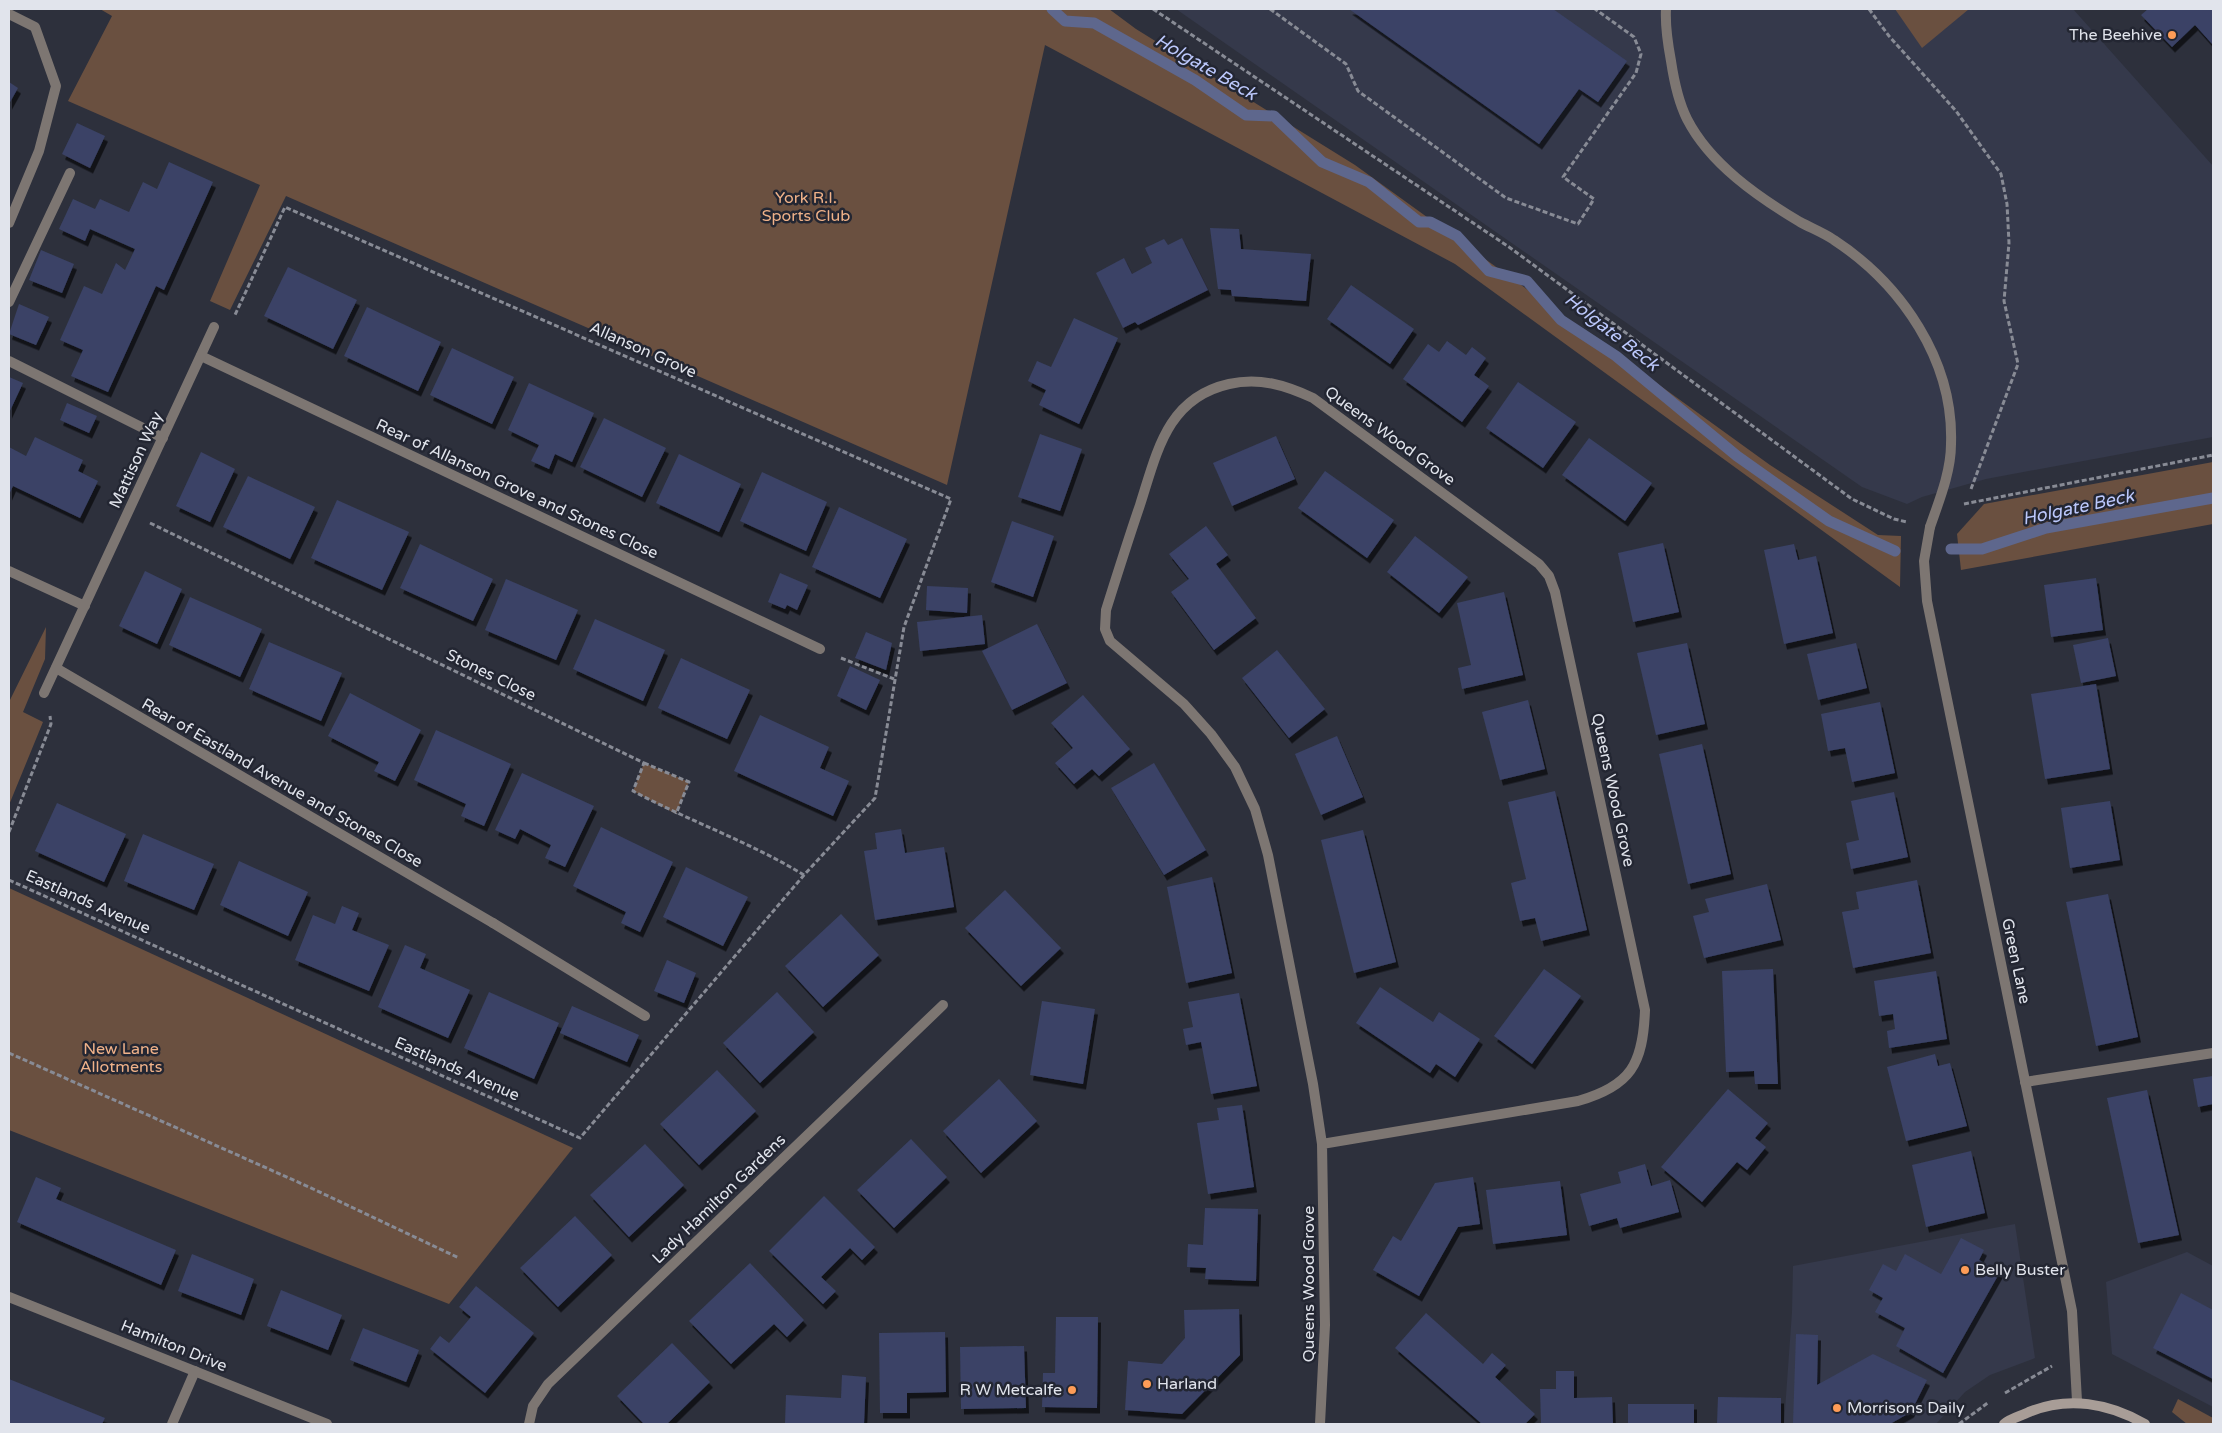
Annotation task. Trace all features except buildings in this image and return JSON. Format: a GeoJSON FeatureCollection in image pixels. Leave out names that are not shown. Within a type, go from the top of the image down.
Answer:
{"type":"FeatureCollection","features":[{"type":"Feature","properties":{"kind":"street","name":"Green Lane"},"geometry":{"type":"LineString","coordinates":[[1666,9],[1669,50],[1675,86],[1687,119],[1707,149],[1732,174],[1759,194],[1800,222],[1834,239],[1869,267],[1898,296],[1924,336],[1938,368],[1948,405],[1952,444],[1942,491],[1930,528],[1924,561],[1927,601],[2072,1311],[2077,1401]]}},
{"type":"Feature","properties":{"kind":"street"},"geometry":{"type":"LineString","coordinates":[[9,14],[35,27],[56,86],[39,151],[9,223]]}},
{"type":"Feature","properties":{"kind":"street"},"geometry":{"type":"LineString","coordinates":[[9,302],[70,173]]}},
{"type":"Feature","properties":{"kind":"street","name":"Mattison Way"},"geometry":{"type":"LineString","coordinates":[[44,693],[214,328]]}},
{"type":"Feature","properties":{"kind":"street","name":"Rear of Allanson Grove and Stones Close"},"geometry":{"type":"LineString","coordinates":[[201,356],[820,649]]}},
{"type":"Feature","properties":{"kind":"street"},"geometry":{"type":"LineString","coordinates":[[9,361],[163,438]]}},
{"type":"Feature","properties":{"kind":"street","name":"Queens Wood Grove"},"geometry":{"type":"LineString","coordinates":[[1320,1424],[1325,1325],[1322,1144],[1313,1084],[1268,856],[1255,809],[1235,767],[1211,734],[1184,704],[1110,641],[1105,629],[1106,610],[1157,453],[1172,422],[1189,400],[1213,388],[1240,381],[1267,381],[1290,387],[1313,398],[1539,564],[1549,576],[1555,592],[1645,1010],[1644,1037],[1636,1063],[1620,1083],[1601,1095],[1578,1101],[1322,1144]]}},
{"type":"Feature","properties":{"kind":"street"},"geometry":{"type":"LineString","coordinates":[[9,571],[85,606]]}},
{"type":"Feature","properties":{"kind":"street","name":"Rear of Eastland Avenue and Stones Close"},"geometry":{"type":"LineString","coordinates":[[56,668],[493,923],[645,1016]]}},
{"type":"Feature","properties":{"kind":"street","name":"Lady Hamilton Gardens"},"geometry":{"type":"LineString","coordinates":[[529,1424],[533,1406],[548,1384],[943,1005]]}},
{"type":"Feature","properties":{"kind":"street"},"geometry":{"type":"LineString","coordinates":[[2025,1082],[2213,1053]]}},
{"type":"Feature","properties":{"kind":"street","name":"Hamilton Drive"},"geometry":{"type":"LineString","coordinates":[[9,1297],[327,1424]]}},
{"type":"Feature","properties":{"kind":"street"},"geometry":{"type":"LineString","coordinates":[[172,1424],[195,1370]]}},
{"type":"Feature","properties":{"kind":"street"},"geometry":{"type":"LineString","coordinates":[[2004,1424],[2046,1405],[2077,1401],[2124,1412],[2145,1424]]}},
{"type":"Feature","properties":{"kind":"path"},"geometry":{"type":"LineString","coordinates":[[1154,9],[1509,247],[1852,499],[1894,519],[1930,528]]}},
{"type":"Feature","properties":{"kind":"path"},"geometry":{"type":"LineString","coordinates":[[1270,9],[1346,64],[1358,92],[1506,198],[1578,224],[1594,199],[1563,177],[1636,72],[1641,54],[1634,37],[1595,9]]}},
{"type":"Feature","properties":{"kind":"path"},"geometry":{"type":"LineString","coordinates":[[1869,9],[1889,36],[1956,111],[2001,174],[2007,204],[2009,242],[2004,301],[2018,364],[1965,504]]}},
{"type":"Feature","properties":{"kind":"path","name":"Allanson Grove"},"geometry":{"type":"LineString","coordinates":[[214,328],[233,322],[285,207],[951,499],[904,628],[894,679]]}},
{"type":"Feature","properties":{"kind":"path"},"geometry":{"type":"LineString","coordinates":[[1936,510],[2213,455]]}},
{"type":"Feature","properties":{"kind":"path","name":"Stones Close"},"geometry":{"type":"LineString","coordinates":[[128,512],[644,763],[689,782],[676,814]]}},
{"type":"Feature","properties":{"kind":"path"},"geometry":{"type":"LineString","coordinates":[[644,763],[633,791],[676,814],[782,862],[804,875],[875,798],[894,679],[820,649]]}},
{"type":"Feature","properties":{"kind":"path"},"geometry":{"type":"LineString","coordinates":[[9,832],[51,724],[44,693]]}},
{"type":"Feature","properties":{"kind":"path","name":"Eastlands Avenue"},"geometry":{"type":"LineString","coordinates":[[9,880],[580,1138],[804,875]]}},
{"type":"Feature","properties":{"kind":"path"},"geometry":{"type":"LineString","coordinates":[[9,1052],[309,1187],[459,1258]]}},
{"type":"Feature","properties":{"kind":"path"},"geometry":{"type":"LineString","coordinates":[[2004,1394],[2053,1365],[2074,1362]]}},
{"type":"Feature","properties":{"kind":"path"},"geometry":{"type":"LineString","coordinates":[[1959,1424],[1979,1408],[1996,1398]]}},
{"type":"Feature","properties":{"kind":"shaded area"},"geometry":{"type":"Polygon","coordinates":[[[1176,9],[2073,9],[2213,166],[2213,437],[1986,479],[1922,497],[1907,504],[1862,487],[1176,9]]]}},
{"type":"Feature","properties":{"kind":"shaded area"},"geometry":{"type":"Polygon","coordinates":[[[2015,1224],[2035,1358],[1990,1375],[1965,1392],[1936,1424],[1784,1424],[1792,1312],[1793,1266],[2015,1224]]]}},
{"type":"Feature","properties":{"kind":"shaded area"},"geometry":{"type":"Polygon","coordinates":[[[2187,1252],[2213,1266],[2213,1407],[2112,1354],[2106,1282],[2187,1252]]]}},
{"type":"Feature","properties":{"kind":"green space","name":"York R.I. Sports Club"},"geometry":{"type":"Polygon","coordinates":[[[100,9],[1109,9],[1136,29],[1355,165],[1770,465],[1878,535],[1901,536],[1900,587],[1455,264],[1045,45],[947,485],[286,196],[230,310],[210,301],[260,185],[68,101],[112,16],[100,9]]]}},
{"type":"Feature","properties":{"kind":"green space"},"geometry":{"type":"Polygon","coordinates":[[[1895,9],[1969,9],[1922,48],[1895,9]]]}},
{"type":"Feature","properties":{"kind":"green space"},"geometry":{"type":"Polygon","coordinates":[[[2213,462],[2213,524],[1961,570],[1957,534],[1984,504],[2213,462]]]}},
{"type":"Feature","properties":{"kind":"green space"},"geometry":{"type":"Polygon","coordinates":[[[46,627],[45,659],[23,712],[43,722],[9,805],[9,702],[46,627]]]}},
{"type":"Feature","properties":{"kind":"green space"},"geometry":{"type":"Polygon","coordinates":[[[644,763],[689,782],[676,814],[633,791],[644,763]]]}},
{"type":"Feature","properties":{"kind":"green space","name":"New Lane Allotments"},"geometry":{"type":"Polygon","coordinates":[[[9,888],[573,1148],[449,1304],[9,1130],[9,888]]]}},
{"type":"Feature","properties":{"kind":"green space"},"geometry":{"type":"Polygon","coordinates":[[[2178,1399],[2213,1418],[2213,1424],[2187,1424],[2172,1412],[2178,1399]]]}},
{"type":"Feature","properties":{"kind":"waterway","name":"Holgate Beck"},"geometry":{"type":"LineString","coordinates":[[1052,9],[1065,21],[1094,23],[1195,80],[1246,115],[1274,116],[1322,162],[1369,182],[1419,222],[1430,222],[1457,236],[1489,271],[1527,281],[1561,320],[1616,356],[1737,456],[1829,521],[1895,551]]}},
{"type":"Feature","properties":{"kind":"waterway","name":"Holgate Beck"},"geometry":{"type":"LineString","coordinates":[[1951,549],[1982,549],[2046,528],[2213,498]]}},
{"type":"Feature","properties":{"kind":"place","name":"The Beehive"},"geometry":{"type":"Point","coordinates":[2172,35]}},
{"type":"Feature","properties":{"kind":"place","name":"Belly Buster"},"geometry":{"type":"Point","coordinates":[1965,1270]}},
{"type":"Feature","properties":{"kind":"place","name":"Harland"},"geometry":{"type":"Point","coordinates":[1147,1384]}},
{"type":"Feature","properties":{"kind":"place","name":"R W Metcalfe"},"geometry":{"type":"Point","coordinates":[1072,1390]}},
{"type":"Feature","properties":{"kind":"place","name":"Morrisons Daily"},"geometry":{"type":"Point","coordinates":[1837,1408]}}]}
